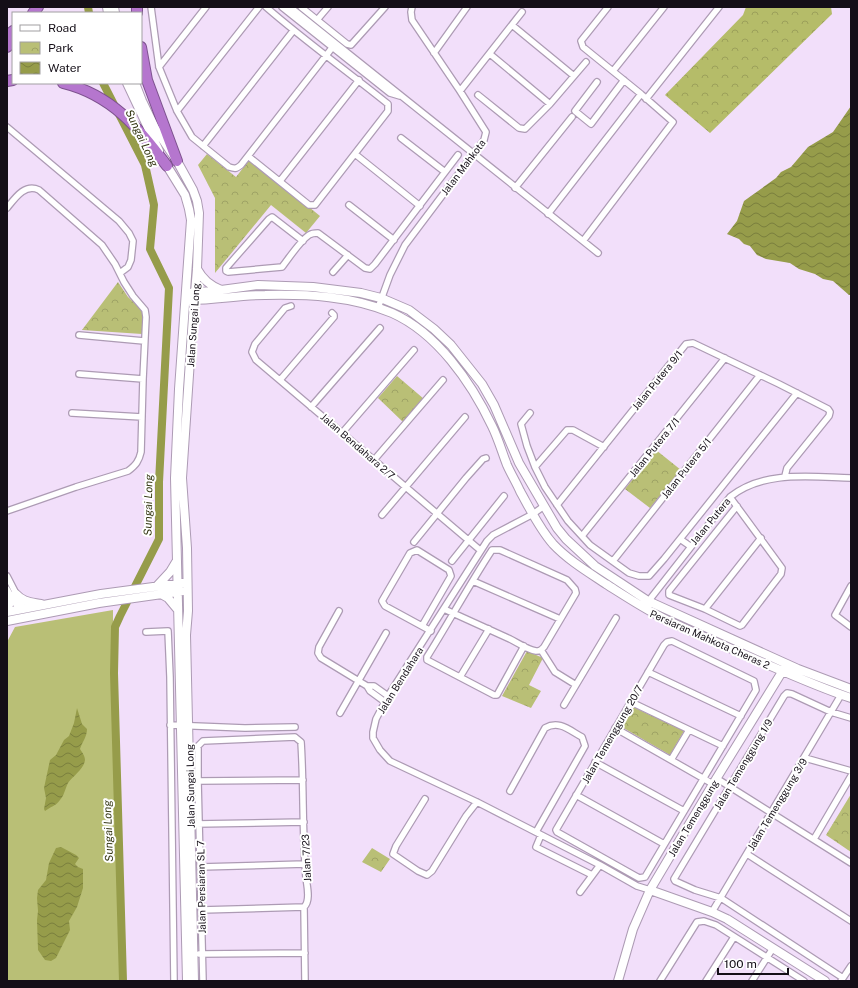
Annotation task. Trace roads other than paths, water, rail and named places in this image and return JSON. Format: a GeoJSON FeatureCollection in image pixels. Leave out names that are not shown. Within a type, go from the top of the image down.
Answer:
{"type":"FeatureCollection","features":[{"type":"Feature","properties":{"kind":"highway"},"geometry":{"type":"LineString","coordinates":[[142,52],[147,80],[177,161]]}},
{"type":"Feature","properties":{"kind":"highway"},"geometry":{"type":"LineString","coordinates":[[66,84],[96,95],[118,110],[146,138],[167,166]]}},
{"type":"Feature","properties":{"kind":"street"},"geometry":{"type":"LineString","coordinates":[[160,67],[206,7]]}},
{"type":"Feature","properties":{"kind":"street"},"geometry":{"type":"LineString","coordinates":[[177,111],[259,7]]}},
{"type":"Feature","properties":{"kind":"street"},"geometry":{"type":"LineString","coordinates":[[248,156],[309,205],[315,205],[389,107],[388,104],[359,80],[293,31],[266,7]]}},
{"type":"Feature","properties":{"kind":"street"},"geometry":{"type":"LineString","coordinates":[[282,7],[394,89],[400,96],[598,253]]}},
{"type":"Feature","properties":{"kind":"street"},"geometry":{"type":"LineString","coordinates":[[290,7],[334,46]]}},
{"type":"Feature","properties":{"kind":"street"},"geometry":{"type":"LineString","coordinates":[[301,7],[347,44],[351,45],[385,7]]}},
{"type":"Feature","properties":{"kind":"street"},"geometry":{"type":"LineString","coordinates":[[317,20],[328,7]]}},
{"type":"Feature","properties":{"kind":"street","name":"Jalan Mahkota"},"geometry":{"type":"LineString","coordinates":[[378,308],[390,275],[405,245],[484,140],[486,132],[412,20],[412,7]]}},
{"type":"Feature","properties":{"kind":"street"},"geometry":{"type":"LineString","coordinates":[[434,53],[467,7]]}},
{"type":"Feature","properties":{"kind":"street"},"geometry":{"type":"LineString","coordinates":[[583,241],[673,122],[581,44],[581,41],[608,7]]}},
{"type":"Feature","properties":{"kind":"street"},"geometry":{"type":"LineString","coordinates":[[613,71],[664,7]]}},
{"type":"Feature","properties":{"kind":"street"},"geometry":{"type":"LineString","coordinates":[[646,99],[719,7]]}},
{"type":"Feature","properties":{"kind":"street"},"geometry":{"type":"LineString","coordinates":[[152,8],[160,67],[177,111],[192,137],[234,169],[241,165],[334,46]]}},
{"type":"Feature","properties":{"kind":"street"},"geometry":{"type":"LineString","coordinates":[[460,91],[522,12]]}},
{"type":"Feature","properties":{"kind":"street"},"geometry":{"type":"LineString","coordinates":[[512,25],[574,76]]}},
{"type":"Feature","properties":{"kind":"street"},"geometry":{"type":"LineString","coordinates":[[203,146],[293,31]]}},
{"type":"Feature","properties":{"kind":"street"},"geometry":{"type":"LineString","coordinates":[[490,54],[550,104]]}},
{"type":"Feature","properties":{"kind":"street"},"geometry":{"type":"LineString","coordinates":[[478,95],[519,128],[525,129],[550,104],[586,62]]}},
{"type":"Feature","properties":{"kind":"street"},"geometry":{"type":"LineString","coordinates":[[280,181],[359,80]]}},
{"type":"Feature","properties":{"kind":"street"},"geometry":{"type":"LineString","coordinates":[[597,82],[575,109],[576,112],[591,124],[624,80]]}},
{"type":"Feature","properties":{"kind":"street","name":"Jalan Sungai Long"},"geometry":{"type":"LineString","coordinates":[[127,84],[167,166],[185,195],[191,220],[178,389],[179,478],[177,556],[178,610],[184,726],[195,824],[198,954],[194,981]]}},
{"type":"Feature","properties":{"kind":"street","name":"Jalan Sungai Long"},"geometry":{"type":"LineString","coordinates":[[135,84],[155,128],[177,161],[197,201],[199,213],[197,269],[179,478],[187,548],[188,586],[184,726],[187,981]]}},
{"type":"Feature","properties":{"kind":"street"},"geometry":{"type":"LineString","coordinates":[[548,214],[641,94]]}},
{"type":"Feature","properties":{"kind":"street"},"geometry":{"type":"LineString","coordinates":[[515,188],[572,117]]}},
{"type":"Feature","properties":{"kind":"street"},"geometry":{"type":"LineString","coordinates":[[7,127],[129,232],[133,241],[131,260],[128,267],[120,273]]}},
{"type":"Feature","properties":{"kind":"street"},"geometry":{"type":"LineString","coordinates":[[401,138],[445,172]]}},
{"type":"Feature","properties":{"kind":"street"},"geometry":{"type":"LineString","coordinates":[[354,154],[429,212]]}},
{"type":"Feature","properties":{"kind":"street"},"geometry":{"type":"LineString","coordinates":[[303,241],[272,217],[226,268],[226,270],[228,272],[282,267],[309,234],[318,233],[365,268],[370,268],[394,240],[458,155]]}},
{"type":"Feature","properties":{"kind":"street"},"geometry":{"type":"LineString","coordinates":[[7,208],[22,191],[31,188],[39,190],[102,245],[133,296],[145,310],[146,317],[141,452],[136,466],[128,471],[7,511]]}},
{"type":"Feature","properties":{"kind":"street"},"geometry":{"type":"LineString","coordinates":[[349,205],[394,240]]}},
{"type":"Feature","properties":{"kind":"street"},"geometry":{"type":"LineString","coordinates":[[333,272],[348,255]]}},
{"type":"Feature","properties":{"kind":"street"},"geometry":{"type":"LineString","coordinates":[[197,269],[201,277],[208,284],[221,290]]}},
{"type":"Feature","properties":{"kind":"street","name":"Persiaran Mahkota Cheras 2"},"geometry":{"type":"LineString","coordinates":[[185,296],[194,296],[221,290],[258,285],[313,287],[350,291],[381,298],[418,316],[451,345],[474,372],[494,405],[519,462],[557,528],[566,539],[595,566],[664,619],[782,671],[851,698]]}},
{"type":"Feature","properties":{"kind":"street","name":"Persiaran Mahkota Cheras 2"},"geometry":{"type":"LineString","coordinates":[[194,296],[209,300],[264,295],[321,296],[378,308],[401,318],[429,337],[464,377],[494,428],[508,466],[532,514],[547,536],[564,554],[584,570],[646,604],[787,664],[851,689]]}},
{"type":"Feature","properties":{"kind":"street"},"geometry":{"type":"LineString","coordinates":[[192,316],[200,306],[209,300]]}},
{"type":"Feature","properties":{"kind":"street","name":"Jalan Bendahara 2/7"},"geometry":{"type":"LineString","coordinates":[[291,306],[285,308],[255,344],[252,352],[256,360],[437,514],[479,552]]}},
{"type":"Feature","properties":{"kind":"street"},"geometry":{"type":"LineString","coordinates":[[280,380],[334,317],[332,313]]}},
{"type":"Feature","properties":{"kind":"street"},"geometry":{"type":"LineString","coordinates":[[311,407],[380,328]]}},
{"type":"Feature","properties":{"kind":"street"},"geometry":{"type":"LineString","coordinates":[[79,335],[144,340]]}},
{"type":"Feature","properties":{"kind":"street","name":"Jalan Putera 9/1"},"geometry":{"type":"LineString","coordinates":[[557,505],[686,344],[693,343],[828,409],[830,412],[829,416],[787,468],[785,476]]}},
{"type":"Feature","properties":{"kind":"street"},"geometry":{"type":"LineString","coordinates":[[342,433],[414,350]]}},
{"type":"Feature","properties":{"kind":"street","name":"Jalan Putera 7/1"},"geometry":{"type":"LineString","coordinates":[[582,536],[725,358]]}},
{"type":"Feature","properties":{"kind":"street"},"geometry":{"type":"LineString","coordinates":[[79,374],[143,378]]}},
{"type":"Feature","properties":{"kind":"street","name":"Jalan Putera 5/1"},"geometry":{"type":"LineString","coordinates":[[613,561],[760,375]]}},
{"type":"Feature","properties":{"kind":"street"},"geometry":{"type":"LineString","coordinates":[[374,460],[443,380]]}},
{"type":"Feature","properties":{"kind":"street"},"geometry":{"type":"LineString","coordinates":[[530,412],[522,422],[521,427],[535,467],[545,487],[568,521],[590,545],[629,572],[639,576],[649,576],[797,393]]}},
{"type":"Feature","properties":{"kind":"street"},"geometry":{"type":"LineString","coordinates":[[72,413],[142,417]]}},
{"type":"Feature","properties":{"kind":"street"},"geometry":{"type":"LineString","coordinates":[[382,515],[465,417]]}},
{"type":"Feature","properties":{"kind":"street"},"geometry":{"type":"LineString","coordinates":[[535,467],[567,430],[573,430],[604,447]]}},
{"type":"Feature","properties":{"kind":"street"},"geometry":{"type":"LineString","coordinates":[[414,542],[466,478],[483,459],[486,458]]}},
{"type":"Feature","properties":{"kind":"street","name":"Jalan Putera"},"geometry":{"type":"LineString","coordinates":[[646,604],[730,496],[751,484],[785,476],[851,478]]}},
{"type":"Feature","properties":{"kind":"street"},"geometry":{"type":"LineString","coordinates":[[452,561],[504,496]]}},
{"type":"Feature","properties":{"kind":"street"},"geometry":{"type":"LineString","coordinates":[[730,496],[780,566],[781,574],[740,626],[705,609],[669,595],[669,591],[737,506]]}},
{"type":"Feature","properties":{"kind":"street","name":"Jalan Bendahara"},"geometry":{"type":"LineString","coordinates":[[544,506],[493,535],[479,552],[431,631],[386,699],[376,719],[373,738],[390,761],[475,801],[600,865],[637,886],[650,890]]}},
{"type":"Feature","properties":{"kind":"street"},"geometry":{"type":"LineString","coordinates":[[705,609],[761,538]]}},
{"type":"Feature","properties":{"kind":"street"},"geometry":{"type":"LineString","coordinates":[[680,539],[690,546]]}},
{"type":"Feature","properties":{"kind":"street"},"geometry":{"type":"LineString","coordinates":[[422,626],[451,576],[449,570],[417,550],[410,553],[382,601],[385,606],[431,631]]}},
{"type":"Feature","properties":{"kind":"street"},"geometry":{"type":"LineString","coordinates":[[444,608],[454,613],[535,651],[540,650],[544,647],[576,592],[567,580],[500,550],[492,550],[454,613],[427,657],[427,660],[494,695],[497,695],[524,646]]}},
{"type":"Feature","properties":{"kind":"street"},"geometry":{"type":"LineString","coordinates":[[7,612],[22,614],[145,596],[159,590],[175,564],[177,556]]}},
{"type":"Feature","properties":{"kind":"street"},"geometry":{"type":"LineString","coordinates":[[7,576],[11,593],[22,614]]}},
{"type":"Feature","properties":{"kind":"street"},"geometry":{"type":"LineString","coordinates":[[473,581],[560,619]]}},
{"type":"Feature","properties":{"kind":"street"},"geometry":{"type":"LineString","coordinates":[[7,621],[47,605],[101,594],[136,589],[159,590],[188,586]]}},
{"type":"Feature","properties":{"kind":"street"},"geometry":{"type":"LineString","coordinates":[[851,586],[835,615],[851,627]]}},
{"type":"Feature","properties":{"kind":"street"},"geometry":{"type":"LineString","coordinates":[[159,590],[178,610]]}},
{"type":"Feature","properties":{"kind":"street"},"geometry":{"type":"LineString","coordinates":[[11,593],[28,602],[47,605]]}},
{"type":"Feature","properties":{"kind":"street"},"geometry":{"type":"LineString","coordinates":[[7,608],[11,593]]}},
{"type":"Feature","properties":{"kind":"street"},"geometry":{"type":"LineString","coordinates":[[339,611],[319,647],[318,652],[321,658],[367,686],[374,686],[386,699]]}},
{"type":"Feature","properties":{"kind":"street"},"geometry":{"type":"LineString","coordinates":[[564,705],[616,618]]}},
{"type":"Feature","properties":{"kind":"street"},"geometry":{"type":"LineString","coordinates":[[460,677],[489,629]]}},
{"type":"Feature","properties":{"kind":"street"},"geometry":{"type":"LineString","coordinates":[[146,632],[168,632],[170,677],[174,981]]}},
{"type":"Feature","properties":{"kind":"street"},"geometry":{"type":"LineString","coordinates":[[340,713],[386,633]]}},
{"type":"Feature","properties":{"kind":"street","name":"Jalan Temenggung 20/7"},"geometry":{"type":"LineString","coordinates":[[664,844],[645,876],[639,878],[557,832],[557,828],[667,642],[672,641],[754,681],[756,690],[741,716]]}},
{"type":"Feature","properties":{"kind":"street"},"geometry":{"type":"LineString","coordinates":[[540,650],[555,672],[576,685]]}},
{"type":"Feature","properties":{"kind":"street","name":"Jalan Temenggung"},"geometry":{"type":"LineString","coordinates":[[618,981],[633,930],[650,890],[714,781],[787,664]]}},
{"type":"Feature","properties":{"kind":"street"},"geometry":{"type":"LineString","coordinates":[[576,795],[664,844],[741,716],[648,672]]}},
{"type":"Feature","properties":{"kind":"street","name":"Jalan Temenggung 1/9"},"geometry":{"type":"LineString","coordinates":[[721,898],[695,890],[675,881],[674,877],[784,696],[787,694],[792,694],[831,712],[851,718]]}},
{"type":"Feature","properties":{"kind":"street","name":"Jalan Temenggung 3/9"},"geometry":{"type":"LineString","coordinates":[[712,912],[805,758],[841,695]]}},
{"type":"Feature","properties":{"kind":"street"},"geometry":{"type":"LineString","coordinates":[[631,702],[723,746]]}},
{"type":"Feature","properties":{"kind":"street"},"geometry":{"type":"LineString","coordinates":[[510,791],[545,728],[556,724],[582,737],[585,746],[538,833],[536,847],[592,875]]}},
{"type":"Feature","properties":{"kind":"street"},"geometry":{"type":"LineString","coordinates":[[170,725],[245,728],[295,727]]}},
{"type":"Feature","properties":{"kind":"street"},"geometry":{"type":"LineString","coordinates":[[615,728],[704,779],[730,786],[851,863]]}},
{"type":"Feature","properties":{"kind":"street"},"geometry":{"type":"LineString","coordinates":[[671,760],[689,730]]}},
{"type":"Feature","properties":{"kind":"street","name":"Jalan 7/23"},"geometry":{"type":"LineString","coordinates":[[198,746],[203,741],[295,737],[301,742],[305,864],[308,897],[307,904],[304,907],[305,981]]}},
{"type":"Feature","properties":{"kind":"street","name":"Jalan Persiaran SL 7"},"geometry":{"type":"LineString","coordinates":[[198,746],[198,781],[195,824],[200,867],[201,910],[198,954],[203,981]]}},
{"type":"Feature","properties":{"kind":"street"},"geometry":{"type":"LineString","coordinates":[[805,758],[851,771]]}},
{"type":"Feature","properties":{"kind":"street"},"geometry":{"type":"LineString","coordinates":[[595,762],[684,811]]}},
{"type":"Feature","properties":{"kind":"street"},"geometry":{"type":"LineString","coordinates":[[814,839],[851,776]]}},
{"type":"Feature","properties":{"kind":"street"},"geometry":{"type":"LineString","coordinates":[[198,781],[303,780]]}},
{"type":"Feature","properties":{"kind":"street"},"geometry":{"type":"LineString","coordinates":[[425,799],[396,846],[393,854],[422,874],[427,875],[432,871],[466,816],[467,811],[475,801]]}},
{"type":"Feature","properties":{"kind":"street"},"geometry":{"type":"LineString","coordinates":[[195,824],[304,822]]}},
{"type":"Feature","properties":{"kind":"street"},"geometry":{"type":"LineString","coordinates":[[747,854],[851,921]]}},
{"type":"Feature","properties":{"kind":"street"},"geometry":{"type":"LineString","coordinates":[[200,867],[305,864]]}},
{"type":"Feature","properties":{"kind":"street"},"geometry":{"type":"LineString","coordinates":[[580,892],[600,865]]}},
{"type":"Feature","properties":{"kind":"street"},"geometry":{"type":"LineString","coordinates":[[650,890],[712,912],[727,919],[825,981]]}},
{"type":"Feature","properties":{"kind":"street"},"geometry":{"type":"LineString","coordinates":[[721,898],[842,980],[851,966]]}},
{"type":"Feature","properties":{"kind":"street"},"geometry":{"type":"LineString","coordinates":[[201,910],[304,907]]}},
{"type":"Feature","properties":{"kind":"street"},"geometry":{"type":"LineString","coordinates":[[660,981],[697,922],[704,920],[734,937],[801,980]]}},
{"type":"Feature","properties":{"kind":"street"},"geometry":{"type":"LineString","coordinates":[[706,981],[734,937]]}},
{"type":"Feature","properties":{"kind":"street"},"geometry":{"type":"LineString","coordinates":[[752,981],[773,948]]}},
{"type":"Feature","properties":{"kind":"street"},"geometry":{"type":"LineString","coordinates":[[198,954],[305,954]]}},
{"type":"Feature","properties":{"kind":"water"},"geometry":{"type":"Polygon","coordinates":[[[851,106],[851,295],[849,295],[833,281],[823,279],[815,274],[799,269],[790,263],[766,259],[757,255],[750,246],[727,234],[737,221],[744,201],[776,178],[781,172],[791,167],[808,147],[833,132],[851,106]]]}},
{"type":"Feature","properties":{"kind":"water"},"geometry":{"type":"Polygon","coordinates":[[[77,708],[82,724],[87,729],[80,749],[85,760],[80,769],[68,783],[63,796],[55,805],[45,811],[46,798],[44,788],[50,760],[56,755],[64,740],[69,736],[74,723],[77,708]]]}},
{"type":"Feature","properties":{"kind":"water"},"geometry":{"type":"Polygon","coordinates":[[[61,847],[79,858],[75,864],[83,869],[83,888],[77,907],[69,921],[70,930],[56,958],[51,961],[45,960],[38,950],[37,898],[38,890],[46,880],[49,863],[56,848],[61,847]]]}},
{"type":"Feature","properties":{"kind":"waterway","name":"Sungai Long"},"geometry":{"type":"LineString","coordinates":[[88,7],[89,12]]}},
{"type":"Feature","properties":{"kind":"waterway","name":"Sungai Long"},"geometry":{"type":"LineString","coordinates":[[104,84],[145,165],[154,205],[150,249],[169,288],[159,482],[159,539],[115,627],[114,673],[123,981]]}}]}
